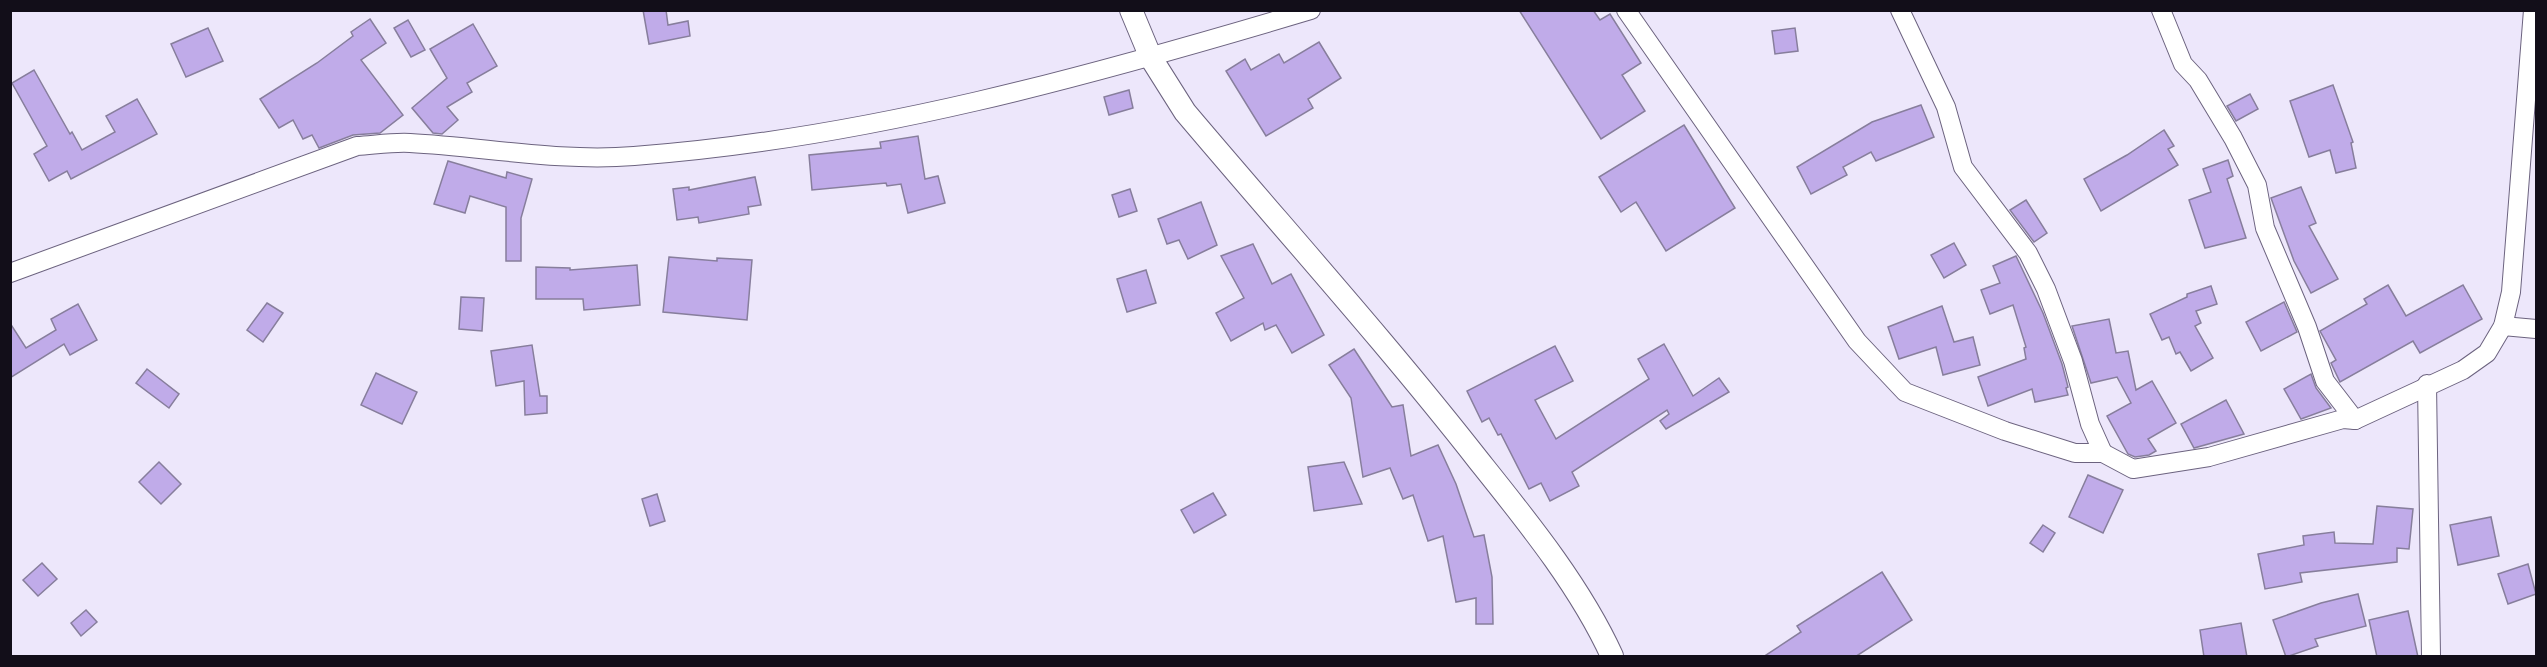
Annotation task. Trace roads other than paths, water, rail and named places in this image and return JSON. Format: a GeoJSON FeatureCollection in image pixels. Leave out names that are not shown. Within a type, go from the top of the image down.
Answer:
{"type":"FeatureCollection","features":[{"type":"Feature","properties":{"kind":"street"},"geometry":{"type":"LineString","coordinates":[[1131,10],[1151,58],[1185,112],[1443,415],[1514,504],[1585,608],[1612,657]]}},
{"type":"Feature","properties":{"kind":"street"},"geometry":{"type":"LineString","coordinates":[[10,273],[357,146],[408,143],[529,156],[632,156],[766,142],[884,121],[1151,58],[1311,10]]}},
{"type":"Feature","properties":{"kind":"street"},"geometry":{"type":"LineString","coordinates":[[1626,10],[1857,341],[1905,392],[2015,434],[2075,453],[2103,453],[2133,469],[2209,457],[2343,419],[2355,420],[2427,384],[2463,370],[2487,353],[2503,327],[2511,292],[2533,10]]}},
{"type":"Feature","properties":{"kind":"street"},"geometry":{"type":"LineString","coordinates":[[1900,10],[1946,107],[1963,167],[2028,253],[2046,288],[2073,361],[2090,424],[2103,453]]}},
{"type":"Feature","properties":{"kind":"street"},"geometry":{"type":"LineString","coordinates":[[2161,10],[2183,64],[2204,90],[2257,185],[2265,228],[2307,327],[2325,381],[2355,420]]}},
{"type":"Feature","properties":{"kind":"street"},"geometry":{"type":"LineString","coordinates":[[2503,327],[2536,329]]}},
{"type":"Feature","properties":{"kind":"street"},"geometry":{"type":"LineString","coordinates":[[2427,384],[2431,657]]}}]}
